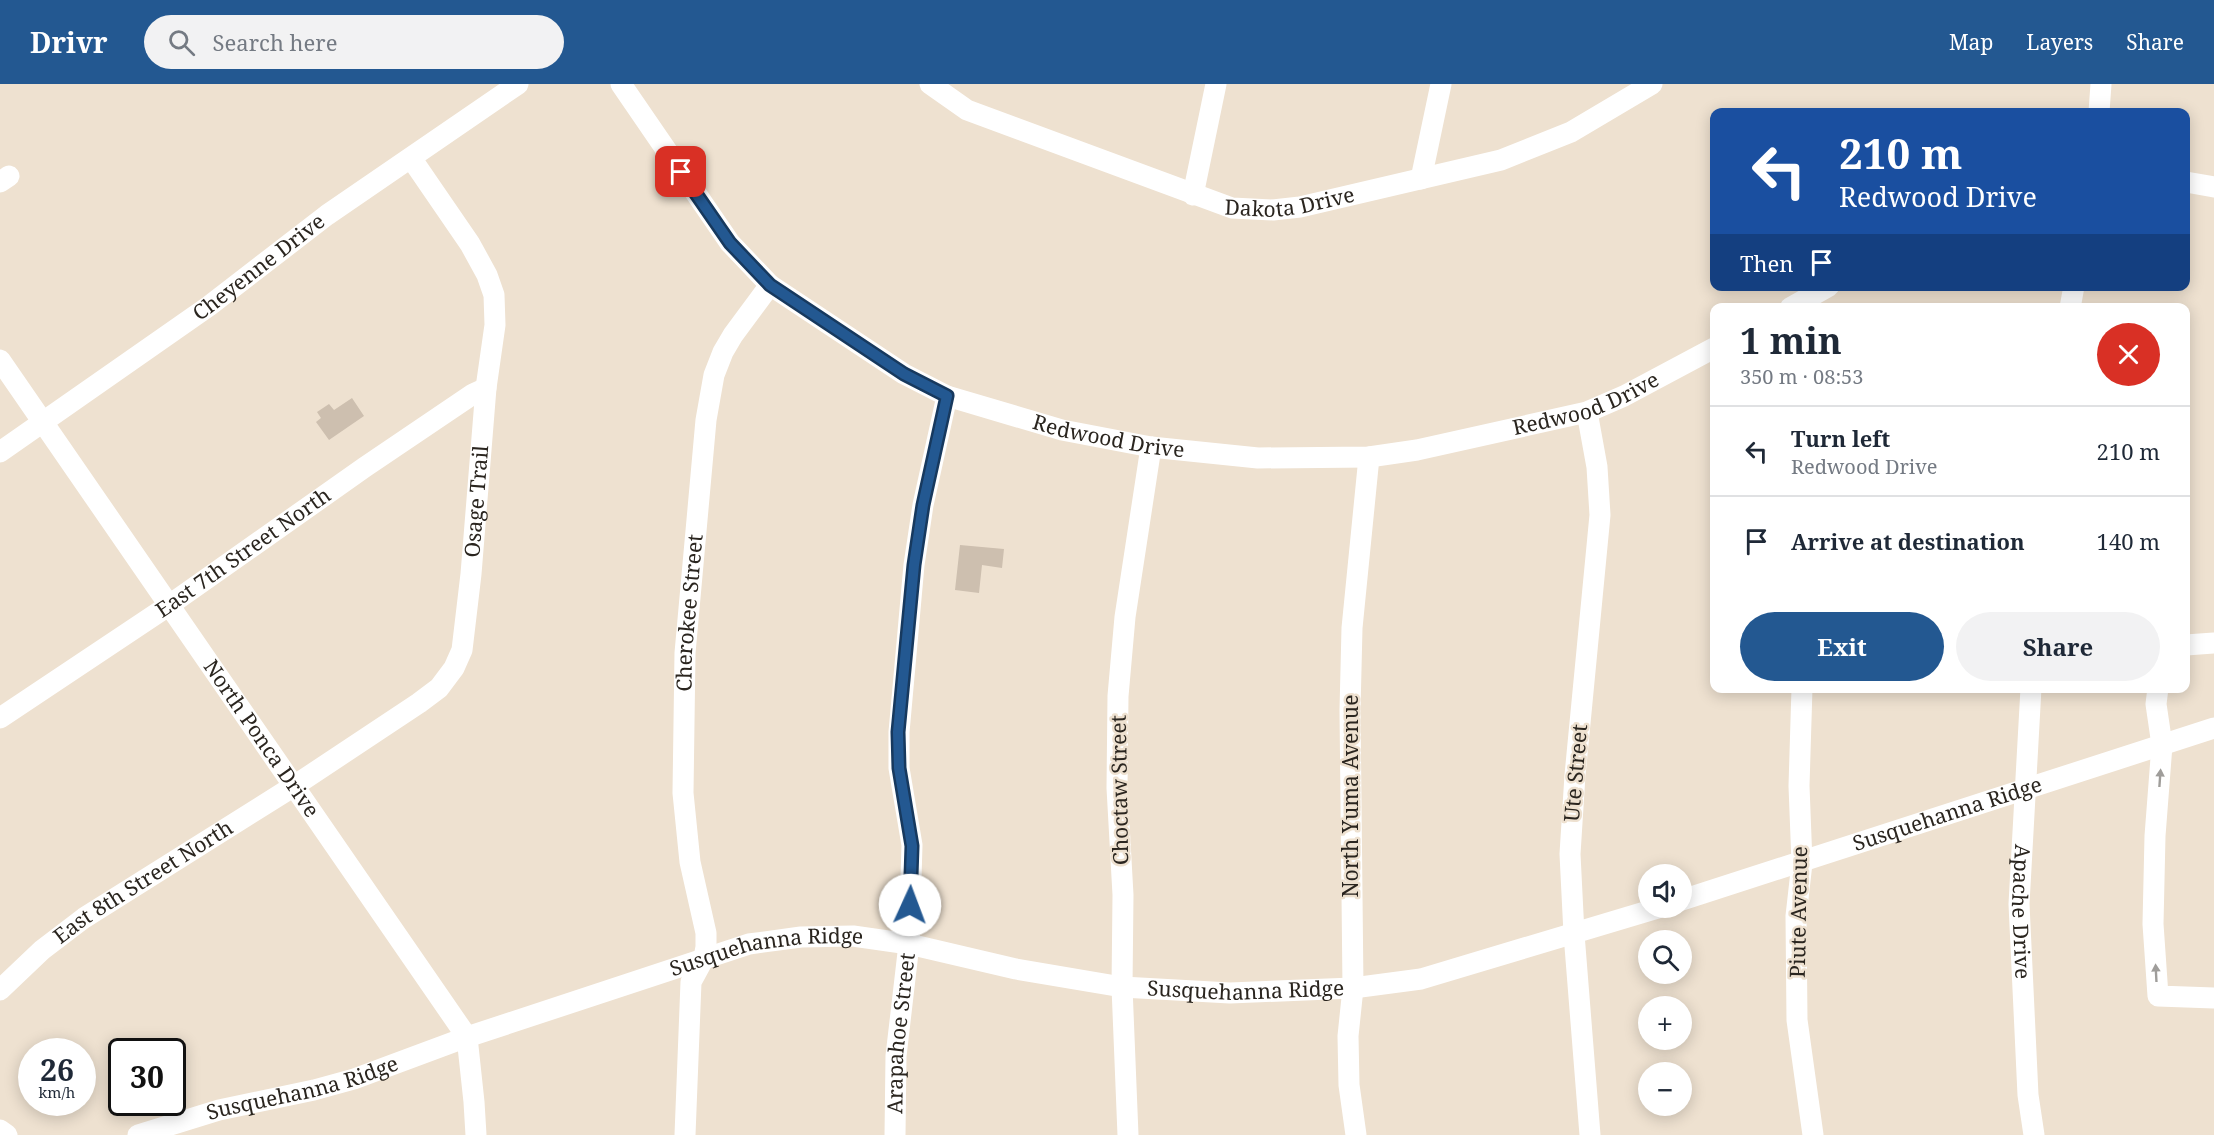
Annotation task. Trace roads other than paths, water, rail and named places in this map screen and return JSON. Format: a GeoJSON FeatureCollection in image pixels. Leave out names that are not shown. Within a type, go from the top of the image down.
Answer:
{"type":"FeatureCollection","features":[{"type":"Feature","properties":{"kind":"street","name":"Cheyenne Drive"},"geometry":{"type":"LineString","coordinates":[[0,452],[209,306],[327,215],[518,84]]}},
{"type":"Feature","properties":{"kind":"street","name":"Redwood Drive"},"geometry":{"type":"LineString","coordinates":[[621,84],[730,243],[770,285],[904,374],[947,396],[1062,430],[1151,447],[1258,458],[1370,457],[1417,450],[1587,412],[1624,396],[1710,350]]}},
{"type":"Feature","properties":{"kind":"street","name":"Dakota Drive"},"geometry":{"type":"LineString","coordinates":[[930,84],[967,110],[1193,195],[1232,208],[1273,210],[1300,207],[1501,160],[1571,132],[1652,84]]}},
{"type":"Feature","properties":{"kind":"street"},"geometry":{"type":"LineString","coordinates":[[1193,195],[1216,84]]}},
{"type":"Feature","properties":{"kind":"street"},"geometry":{"type":"LineString","coordinates":[[1421,179],[1441,84]]}},
{"type":"Feature","properties":{"kind":"street"},"geometry":{"type":"LineString","coordinates":[[2099,108],[2101,84]]}},
{"type":"Feature","properties":{"kind":"street","name":"Osage Trail"},"geometry":{"type":"LineString","coordinates":[[294,786],[439,688],[454,668],[462,650],[470,585],[486,388],[495,325],[494,295],[487,275],[470,244],[411,158]]}},
{"type":"Feature","properties":{"kind":"street"},"geometry":{"type":"LineString","coordinates":[[2190,183],[2214,187]]}},
{"type":"Feature","properties":{"kind":"street","name":"Cherokee Street"},"geometry":{"type":"LineString","coordinates":[[704,958],[706,933],[690,862],[686,832],[683,793],[683,716],[685,652],[706,420],[714,375],[723,352],[770,285]]}},
{"type":"Feature","properties":{"kind":"street"},"geometry":{"type":"LineString","coordinates":[[1797,303],[1820,291]]}},
{"type":"Feature","properties":{"kind":"street","name":"North Ponca Drive"},"geometry":{"type":"LineString","coordinates":[[0,360],[467,1037],[476,1135]]}},
{"type":"Feature","properties":{"kind":"street","name":"East 7th Street North"},"geometry":{"type":"LineString","coordinates":[[0,718],[168,606],[365,467],[473,394],[486,388]]}},
{"type":"Feature","properties":{"kind":"street","name":"Arapahoe Street"},"geometry":{"type":"LineString","coordinates":[[895,1135],[896,1056],[909,944],[912,846],[899,768],[898,732],[914,565],[923,505],[947,396]]}},
{"type":"Feature","properties":{"kind":"street","name":"Ute Street"},"geometry":{"type":"LineString","coordinates":[[1587,412],[1597,467],[1600,515],[1575,775],[1570,854],[1590,1135]]}},
{"type":"Feature","properties":{"kind":"street","name":"Choctaw Street"},"geometry":{"type":"LineString","coordinates":[[1128,1135],[1122,987],[1123,895],[1117,788],[1118,696],[1125,617],[1151,447]]}},
{"type":"Feature","properties":{"kind":"street","name":"North Yuma Avenue"},"geometry":{"type":"LineString","coordinates":[[1356,1135],[1349,1085],[1348,1046],[1353,988],[1350,797],[1352,628],[1370,457]]}},
{"type":"Feature","properties":{"kind":"street"},"geometry":{"type":"LineString","coordinates":[[2190,645],[2214,643]]}},
{"type":"Feature","properties":{"kind":"street","name":"Piute Avenue"},"geometry":{"type":"LineString","coordinates":[[1802,693],[1799,786],[1802,863],[1796,916],[1797,1020],[1813,1135]]}},
{"type":"Feature","properties":{"kind":"street","name":"Apache Drive"},"geometry":{"type":"LineString","coordinates":[[2031,693],[2019,904],[2028,1095],[2034,1135]]}},
{"type":"Feature","properties":{"kind":"street"},"geometry":{"type":"LineString","coordinates":[[2157,693],[2156,704],[2162,745],[2155,836],[2154,913],[2157,996],[2214,998]]}},
{"type":"Feature","properties":{"kind":"street","name":"Susquehanna Ridge"},"geometry":{"type":"LineString","coordinates":[[1692,897],[2214,728]]}},
{"type":"Feature","properties":{"kind":"street","name":"East 8th Street North"},"geometry":{"type":"LineString","coordinates":[[0,990],[42,950],[84,918],[294,786]]}},
{"type":"Feature","properties":{"kind":"street","name":"Susquehanna Ridge"},"geometry":{"type":"LineString","coordinates":[[138,1135],[209,1113],[354,1079],[467,1037],[749,944],[801,937],[853,936],[909,944],[1016,969],[1122,987],[1230,993],[1353,988],[1421,979],[1638,914]]}},
{"type":"Feature","properties":{"kind":"street"},"geometry":{"type":"LineString","coordinates":[[685,1135],[691,982],[704,958]]}},
{"type":"Feature","properties":{"kind":"street"},"geometry":{"type":"LineString","coordinates":[[0,1130],[7,1135]]}}]}
